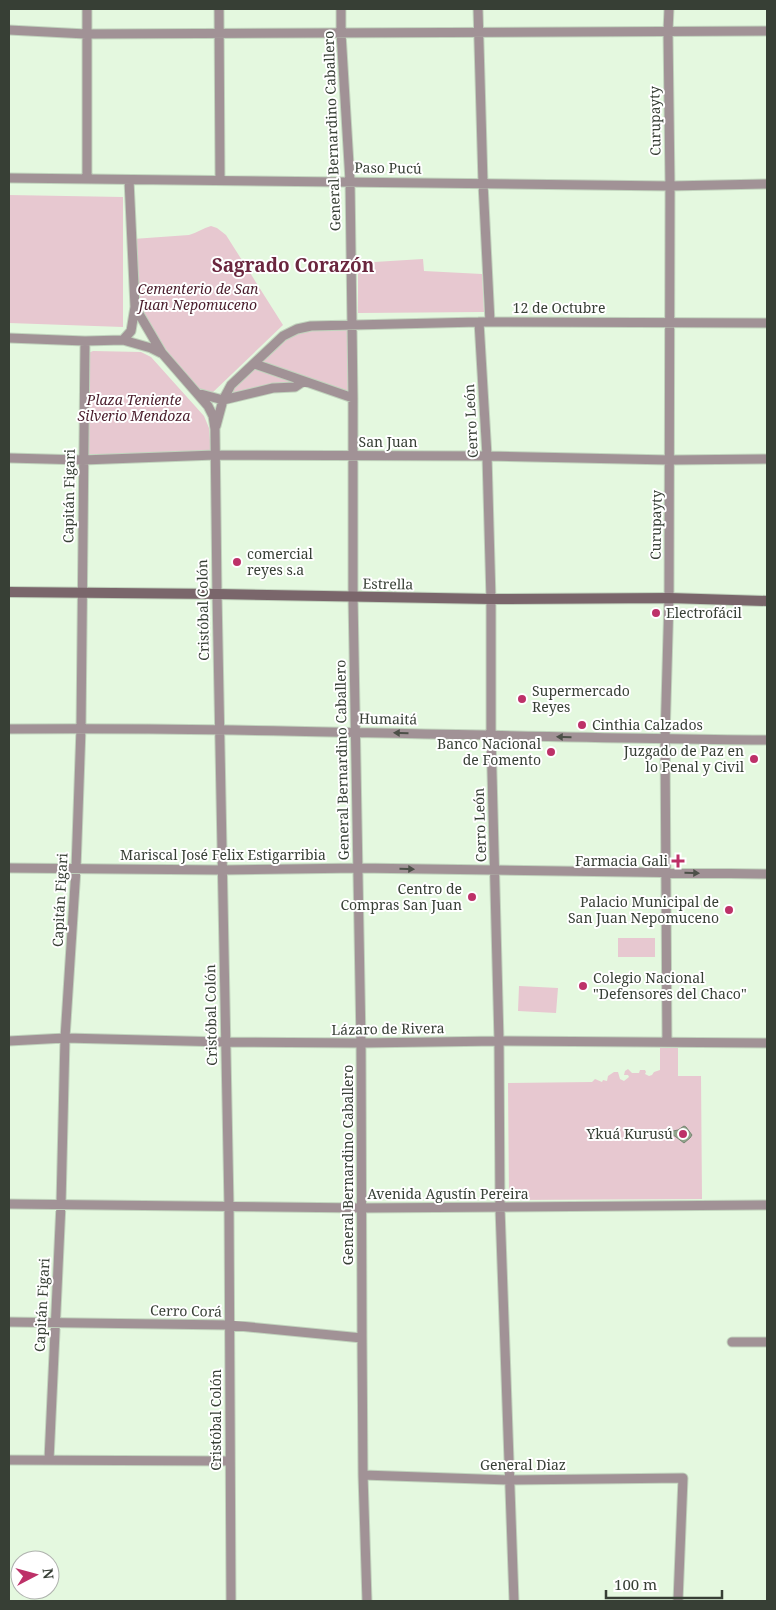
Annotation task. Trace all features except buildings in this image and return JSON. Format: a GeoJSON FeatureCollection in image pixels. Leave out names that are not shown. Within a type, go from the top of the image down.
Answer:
{"type":"FeatureCollection","features":[{"type":"Feature","properties":{"kind":"main road","name":"Estrella"},"geometry":{"type":"LineString","coordinates":[[9,592],[491,599],[669,598],[767,601]]}},
{"type":"Feature","properties":{"kind":"street"},"geometry":{"type":"LineString","coordinates":[[87,9],[87,179]]}},
{"type":"Feature","properties":{"kind":"street"},"geometry":{"type":"LineString","coordinates":[[219,9],[220,180]]}},
{"type":"Feature","properties":{"kind":"street","name":"General Bernardino Caballero"},"geometry":{"type":"LineString","coordinates":[[342,9],[350,181],[354,398],[353,597],[361,1043],[363,1475],[367,1601]]}},
{"type":"Feature","properties":{"kind":"street"},"geometry":{"type":"LineString","coordinates":[[478,9],[483,183],[490,322]]}},
{"type":"Feature","properties":{"kind":"street","name":"Curupayty"},"geometry":{"type":"LineString","coordinates":[[667,1042],[665,739],[670,460],[668,9]]}},
{"type":"Feature","properties":{"kind":"street"},"geometry":{"type":"LineString","coordinates":[[9,30],[86,34],[767,31]]}},
{"type":"Feature","properties":{"kind":"street","name":"Paso Pucú"},"geometry":{"type":"LineString","coordinates":[[9,178],[670,186],[767,184]]}},
{"type":"Feature","properties":{"kind":"street"},"geometry":{"type":"LineString","coordinates":[[122,340],[132,332],[135,307],[129,180]]}},
{"type":"Feature","properties":{"kind":"street"},"geometry":{"type":"LineString","coordinates":[[135,307],[162,353],[208,406],[214,416],[215,429]]}},
{"type":"Feature","properties":{"kind":"street","name":"12 de Octubre"},"geometry":{"type":"LineString","coordinates":[[215,429],[224,400],[232,385],[283,336],[296,329],[311,326],[479,322],[767,323]]}},
{"type":"Feature","properties":{"kind":"street","name":"Cerro León"},"geometry":{"type":"LineString","coordinates":[[479,322],[487,456],[491,599],[491,735],[500,1041],[500,1208],[514,1601]]}},
{"type":"Feature","properties":{"kind":"street"},"geometry":{"type":"LineString","coordinates":[[9,338],[85,341],[122,340],[162,353]]}},
{"type":"Feature","properties":{"kind":"street","name":"Capitán Figari"},"geometry":{"type":"LineString","coordinates":[[49,1460],[61,1204],[65,1038],[76,869],[81,728],[85,341]]}},
{"type":"Feature","properties":{"kind":"street"},"geometry":{"type":"LineString","coordinates":[[255,364],[354,398]]}},
{"type":"Feature","properties":{"kind":"street"},"geometry":{"type":"LineString","coordinates":[[196,393],[224,400],[273,388],[295,387],[304,381]]}},
{"type":"Feature","properties":{"kind":"street","name":"Cristóbal Colón"},"geometry":{"type":"LineString","coordinates":[[215,429],[229,1206],[231,1601]]}},
{"type":"Feature","properties":{"kind":"street","name":"San Juan"},"geometry":{"type":"LineString","coordinates":[[9,458],[83,460],[215,455],[487,456],[670,460],[767,458]]}},
{"type":"Feature","properties":{"kind":"street","name":"Humaitá"},"geometry":{"type":"LineString","coordinates":[[9,729],[219,730],[767,740]]}},
{"type":"Feature","properties":{"kind":"street","name":"Mariscal José Felix Estigarribia"},"geometry":{"type":"LineString","coordinates":[[9,868],[222,870],[358,868],[767,874]]}},
{"type":"Feature","properties":{"kind":"street","name":"Lázaro de Rivera"},"geometry":{"type":"LineString","coordinates":[[9,1041],[65,1038],[361,1043],[500,1041],[767,1043]]}},
{"type":"Feature","properties":{"kind":"street","name":"Avenida Agustín Pereira"},"geometry":{"type":"LineString","coordinates":[[9,1204],[362,1208],[767,1205]]}},
{"type":"Feature","properties":{"kind":"street","name":"Cerro Corá"},"geometry":{"type":"LineString","coordinates":[[9,1322],[229,1325],[362,1338]]}},
{"type":"Feature","properties":{"kind":"street"},"geometry":{"type":"LineString","coordinates":[[732,1342],[767,1342]]}},
{"type":"Feature","properties":{"kind":"street"},"geometry":{"type":"LineString","coordinates":[[9,1460],[230,1461]]}},
{"type":"Feature","properties":{"kind":"street","name":"General Diaz"},"geometry":{"type":"LineString","coordinates":[[363,1475],[509,1480],[682,1478],[678,1601]]}},
{"type":"Feature","properties":{"kind":"green space"},"geometry":{"type":"Polygon","coordinates":[[[9,195],[123,197],[123,327],[9,323],[9,195]]]}},
{"type":"Feature","properties":{"kind":"green space","name":"Cementerio de San Juan Nepomuceno"},"geometry":{"type":"Polygon","coordinates":[[[211,226],[226,235],[283,325],[210,395],[196,394],[137,306],[133,239],[189,235],[211,226]]]}},
{"type":"Feature","properties":{"kind":"green space"},"geometry":{"type":"Polygon","coordinates":[[[423,259],[424,271],[482,274],[484,312],[358,313],[358,263],[423,259]]]}},
{"type":"Feature","properties":{"kind":"green space"},"geometry":{"type":"Polygon","coordinates":[[[351,325],[353,398],[305,381],[231,397],[231,385],[297,329],[351,325]]]}},
{"type":"Feature","properties":{"kind":"green space","name":"Plaza Teniente Silverio Mendoza"},"geometry":{"type":"Polygon","coordinates":[[[93,351],[141,352],[151,357],[204,416],[209,428],[211,452],[206,457],[87,453],[88,353],[93,351]]]}},
{"type":"Feature","properties":{"kind":"green space"},"geometry":{"type":"Polygon","coordinates":[[[618,938],[655,938],[655,957],[618,957],[618,938]]]}},
{"type":"Feature","properties":{"kind":"green space"},"geometry":{"type":"Polygon","coordinates":[[[519,986],[558,988],[556,1013],[518,1011],[519,986]]]}},
{"type":"Feature","properties":{"kind":"green space"},"geometry":{"type":"Polygon","coordinates":[[[660,1048],[678,1048],[678,1076],[701,1076],[702,1199],[509,1200],[508,1083],[592,1082],[595,1079],[602,1082],[603,1080],[607,1081],[608,1076],[614,1072],[618,1072],[620,1079],[624,1081],[629,1077],[624,1075],[628,1069],[632,1073],[639,1073],[640,1070],[645,1070],[645,1074],[649,1076],[660,1070],[660,1048]]]}},
{"type":"Feature","properties":{"kind":"shaded area"},"geometry":{"type":"Polygon","coordinates":[[[684,1126],[692,1135],[684,1143],[672,1134],[673,1131],[684,1126]]]}},
{"type":"Feature","properties":{"kind":"place","name":"comercial reyes s.a"},"geometry":{"type":"Point","coordinates":[237,562]}},
{"type":"Feature","properties":{"kind":"place","name":"Electrofácil"},"geometry":{"type":"Point","coordinates":[656,613]}},
{"type":"Feature","properties":{"kind":"place","name":"Supermercado Reyes"},"geometry":{"type":"Point","coordinates":[522,699]}},
{"type":"Feature","properties":{"kind":"place","name":"Cinthia Calzados"},"geometry":{"type":"Point","coordinates":[582,725]}},
{"type":"Feature","properties":{"kind":"place","name":"Banco Nacional de Fomento"},"geometry":{"type":"Point","coordinates":[551,752]}},
{"type":"Feature","properties":{"kind":"place","name":"Juzgado de Paz en lo Penal y Civil"},"geometry":{"type":"Point","coordinates":[754,759]}},
{"type":"Feature","properties":{"kind":"place","name":"Farmacia Gali"},"geometry":{"type":"Point","coordinates":[678,861]}},
{"type":"Feature","properties":{"kind":"place","name":"Centro de Compras San Juan"},"geometry":{"type":"Point","coordinates":[472,897]}},
{"type":"Feature","properties":{"kind":"place","name":"Palacio Municipal de San Juan Nepomuceno"},"geometry":{"type":"Point","coordinates":[729,910]}},
{"type":"Feature","properties":{"kind":"place","name":"Colegio Nacional \"Defensores del Chaco\""},"geometry":{"type":"Point","coordinates":[583,986]}},
{"type":"Feature","properties":{"kind":"place","name":"Ykuá Kurusú"},"geometry":{"type":"Point","coordinates":[683,1134]}},
{"type":"Feature","properties":{"kind":"district","name":"Sagrado Corazón"},"geometry":{"type":"Point","coordinates":[293,265]}}]}
